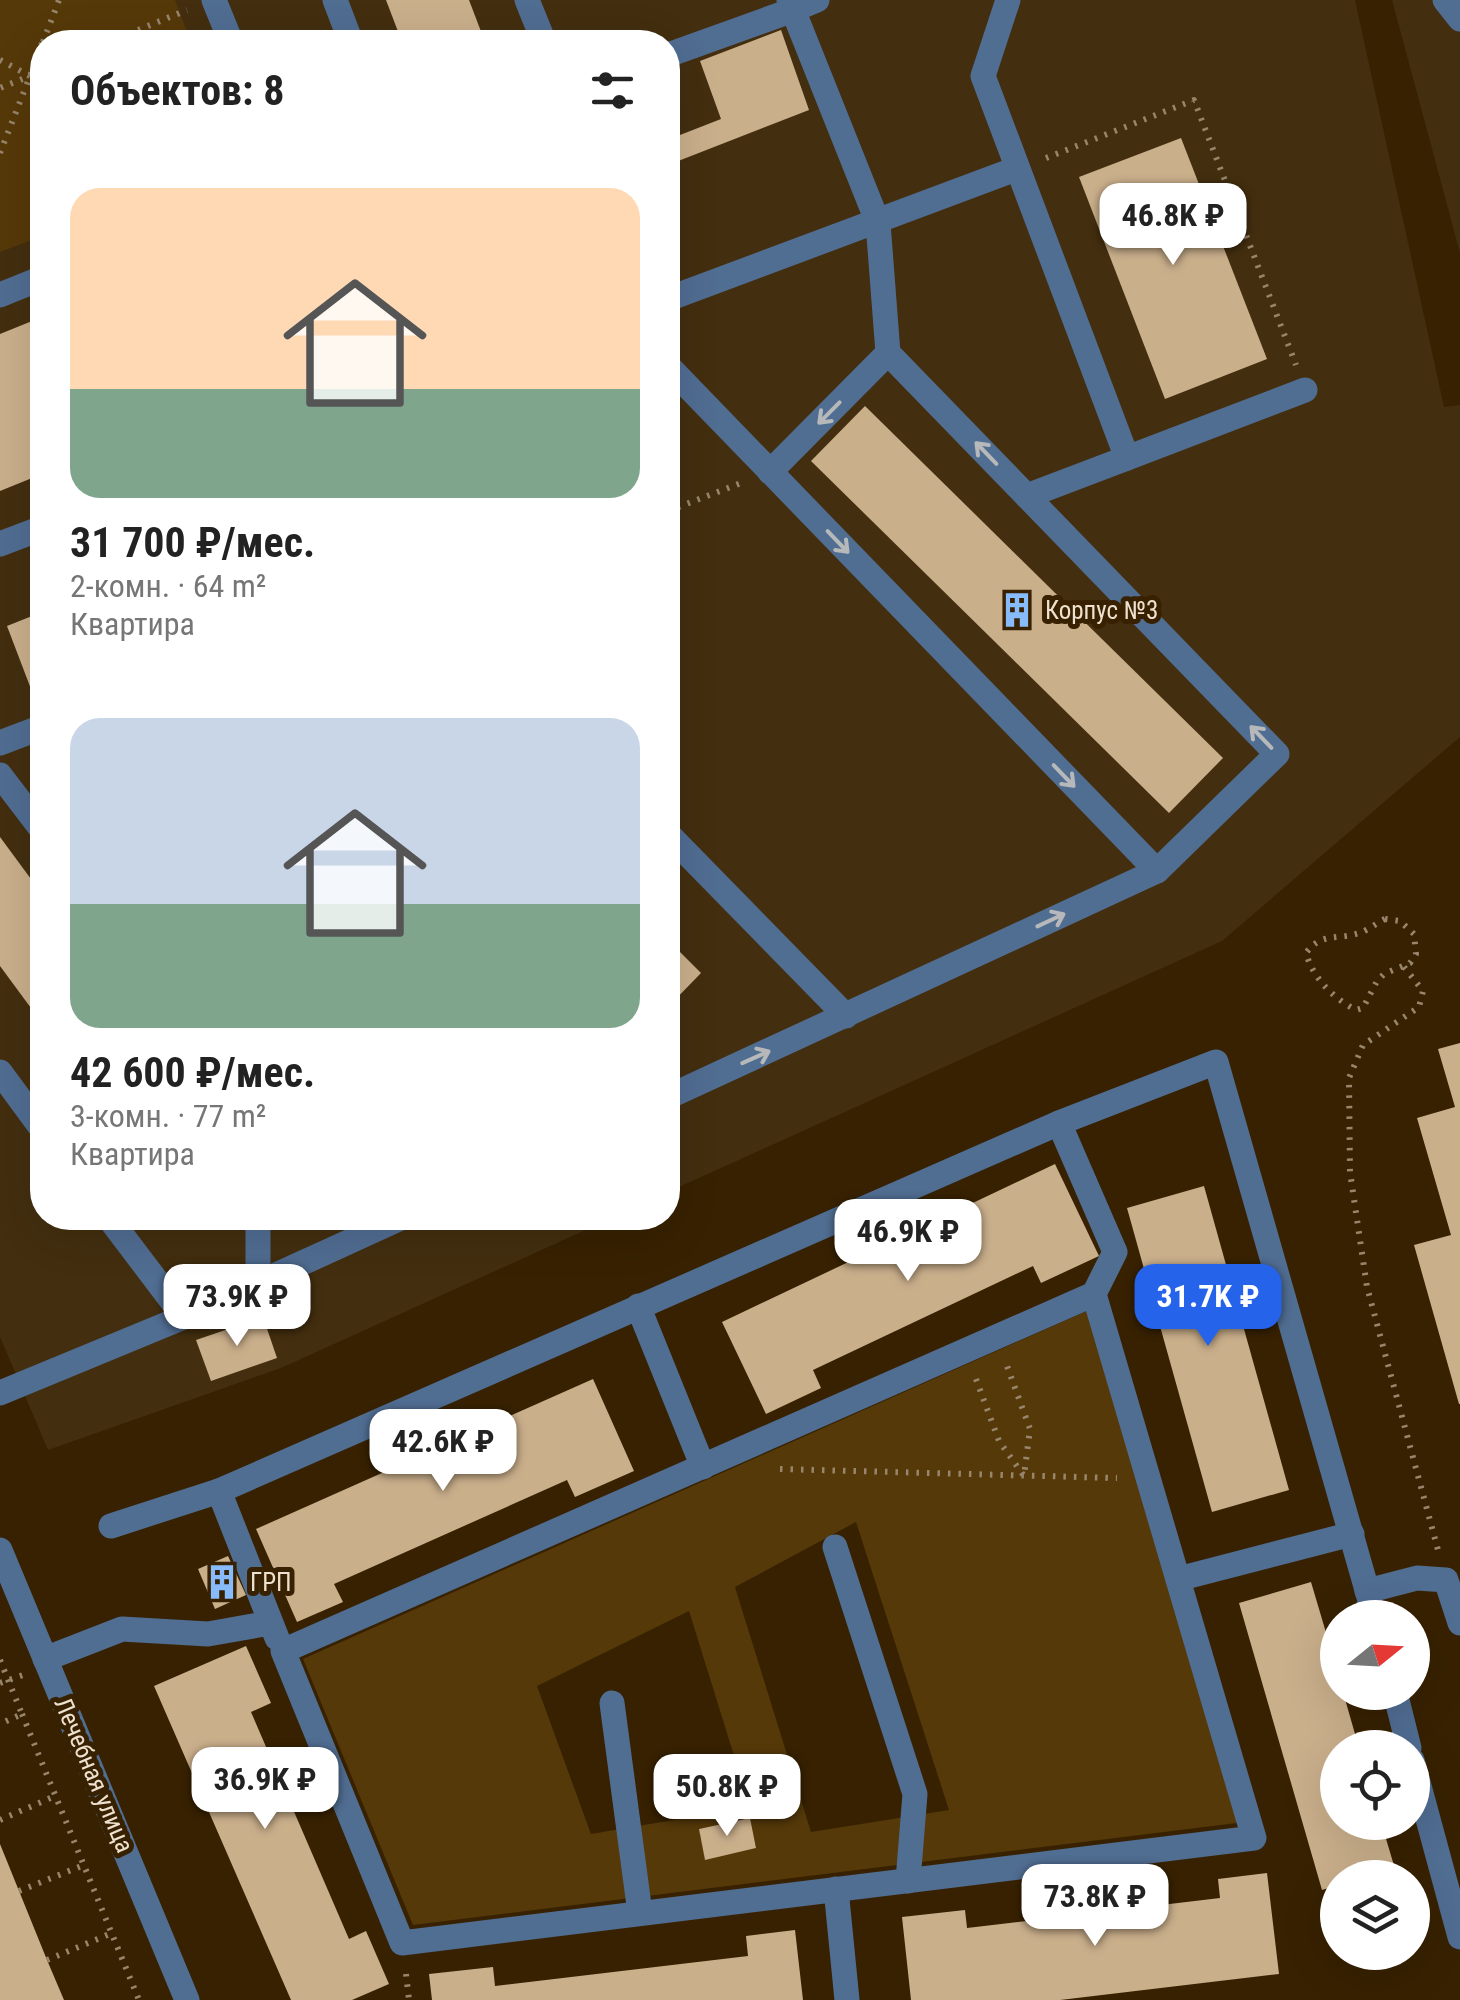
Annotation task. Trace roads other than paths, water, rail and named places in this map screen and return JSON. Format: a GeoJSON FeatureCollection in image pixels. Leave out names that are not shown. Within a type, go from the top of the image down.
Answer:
{"type":"FeatureCollection","features":[{"type":"Feature","properties":{"kind":"street"},"geometry":{"type":"LineString","coordinates":[[334,0],[346,30]]}},
{"type":"Feature","properties":{"kind":"street"},"geometry":{"type":"LineString","coordinates":[[527,0],[539,30]]}},
{"type":"Feature","properties":{"kind":"street"},"geometry":{"type":"LineString","coordinates":[[1008,0],[983,76],[1127,458]]}},
{"type":"Feature","properties":{"kind":"street"},"geometry":{"type":"LineString","coordinates":[[1445,0],[1460,19]]}},
{"type":"Feature","properties":{"kind":"street"},"geometry":{"type":"LineString","coordinates":[[680,51],[800,3],[878,223],[888,353],[1277,754],[1157,871],[680,1092]]}},
{"type":"Feature","properties":{"kind":"street"},"geometry":{"type":"LineString","coordinates":[[204,4],[222,30]]}},
{"type":"Feature","properties":{"kind":"street"},"geometry":{"type":"LineString","coordinates":[[680,295],[1016,169]]}},
{"type":"Feature","properties":{"kind":"street"},"geometry":{"type":"LineString","coordinates":[[0,295],[30,283]]}},
{"type":"Feature","properties":{"kind":"street"},"geometry":{"type":"LineString","coordinates":[[770,472],[888,353]]}},
{"type":"Feature","properties":{"kind":"street"},"geometry":{"type":"LineString","coordinates":[[680,378],[1157,871]]}},
{"type":"Feature","properties":{"kind":"street"},"geometry":{"type":"LineString","coordinates":[[1028,496],[1305,390]]}},
{"type":"Feature","properties":{"kind":"street"},"geometry":{"type":"LineString","coordinates":[[0,544],[30,533]]}},
{"type":"Feature","properties":{"kind":"street"},"geometry":{"type":"LineString","coordinates":[[0,744],[30,731]]}},
{"type":"Feature","properties":{"kind":"street"},"geometry":{"type":"LineString","coordinates":[[0,775],[30,814]]}},
{"type":"Feature","properties":{"kind":"street"},"geometry":{"type":"LineString","coordinates":[[680,846],[846,1016]]}},
{"type":"Feature","properties":{"kind":"street"},"geometry":{"type":"LineString","coordinates":[[111,1526],[219,1492],[1059,1123],[1216,1062],[1370,1600]]}},
{"type":"Feature","properties":{"kind":"street"},"geometry":{"type":"LineString","coordinates":[[0,1072],[30,1113]]}},
{"type":"Feature","properties":{"kind":"street"},"geometry":{"type":"LineString","coordinates":[[283,1652],[1094,1294],[1115,1252],[1059,1123]]}},
{"type":"Feature","properties":{"kind":"street"},"geometry":{"type":"LineString","coordinates":[[119,1230],[184,1317]]}},
{"type":"Feature","properties":{"kind":"street"},"geometry":{"type":"LineString","coordinates":[[258,1230],[258,1282]]}},
{"type":"Feature","properties":{"kind":"street"},"geometry":{"type":"LineString","coordinates":[[11,1389],[184,1317],[374,1230]]}},
{"type":"Feature","properties":{"kind":"street"},"geometry":{"type":"LineString","coordinates":[[219,1492],[402,1943],[1254,1838],[1094,1294]]}},
{"type":"Feature","properties":{"kind":"street"},"geometry":{"type":"LineString","coordinates":[[638,1306],[702,1466]]}},
{"type":"Feature","properties":{"kind":"street"},"geometry":{"type":"LineString","coordinates":[[1178,1579],[1352,1534]]}},
{"type":"Feature","properties":{"kind":"street"},"geometry":{"type":"LineString","coordinates":[[836,1547],[915,1794],[908,1881]]}},
{"type":"Feature","properties":{"kind":"street","name":"Лечебная улица"},"geometry":{"type":"LineString","coordinates":[[0,1550],[187,2000]]}},
{"type":"Feature","properties":{"kind":"street"},"geometry":{"type":"LineString","coordinates":[[1368,1591],[1417,1578],[1446,1580],[1460,1623]]}},
{"type":"Feature","properties":{"kind":"street"},"geometry":{"type":"LineString","coordinates":[[45,1659],[122,1629],[208,1634],[270,1623]]}},
{"type":"Feature","properties":{"kind":"street"},"geometry":{"type":"LineString","coordinates":[[612,1703],[640,1914]]}},
{"type":"Feature","properties":{"kind":"street"},"geometry":{"type":"LineString","coordinates":[[1430,1826],[1460,1937]]}},
{"type":"Feature","properties":{"kind":"street"},"geometry":{"type":"LineString","coordinates":[[836,1889],[848,2000]]}},
{"type":"Feature","properties":{"kind":"place","name":"Корпус №3"},"geometry":{"type":"Point","coordinates":[1017,610]}},
{"type":"Feature","properties":{"kind":"place","name":"ГРП"},"geometry":{"type":"Point","coordinates":[222,1582]}}]}
